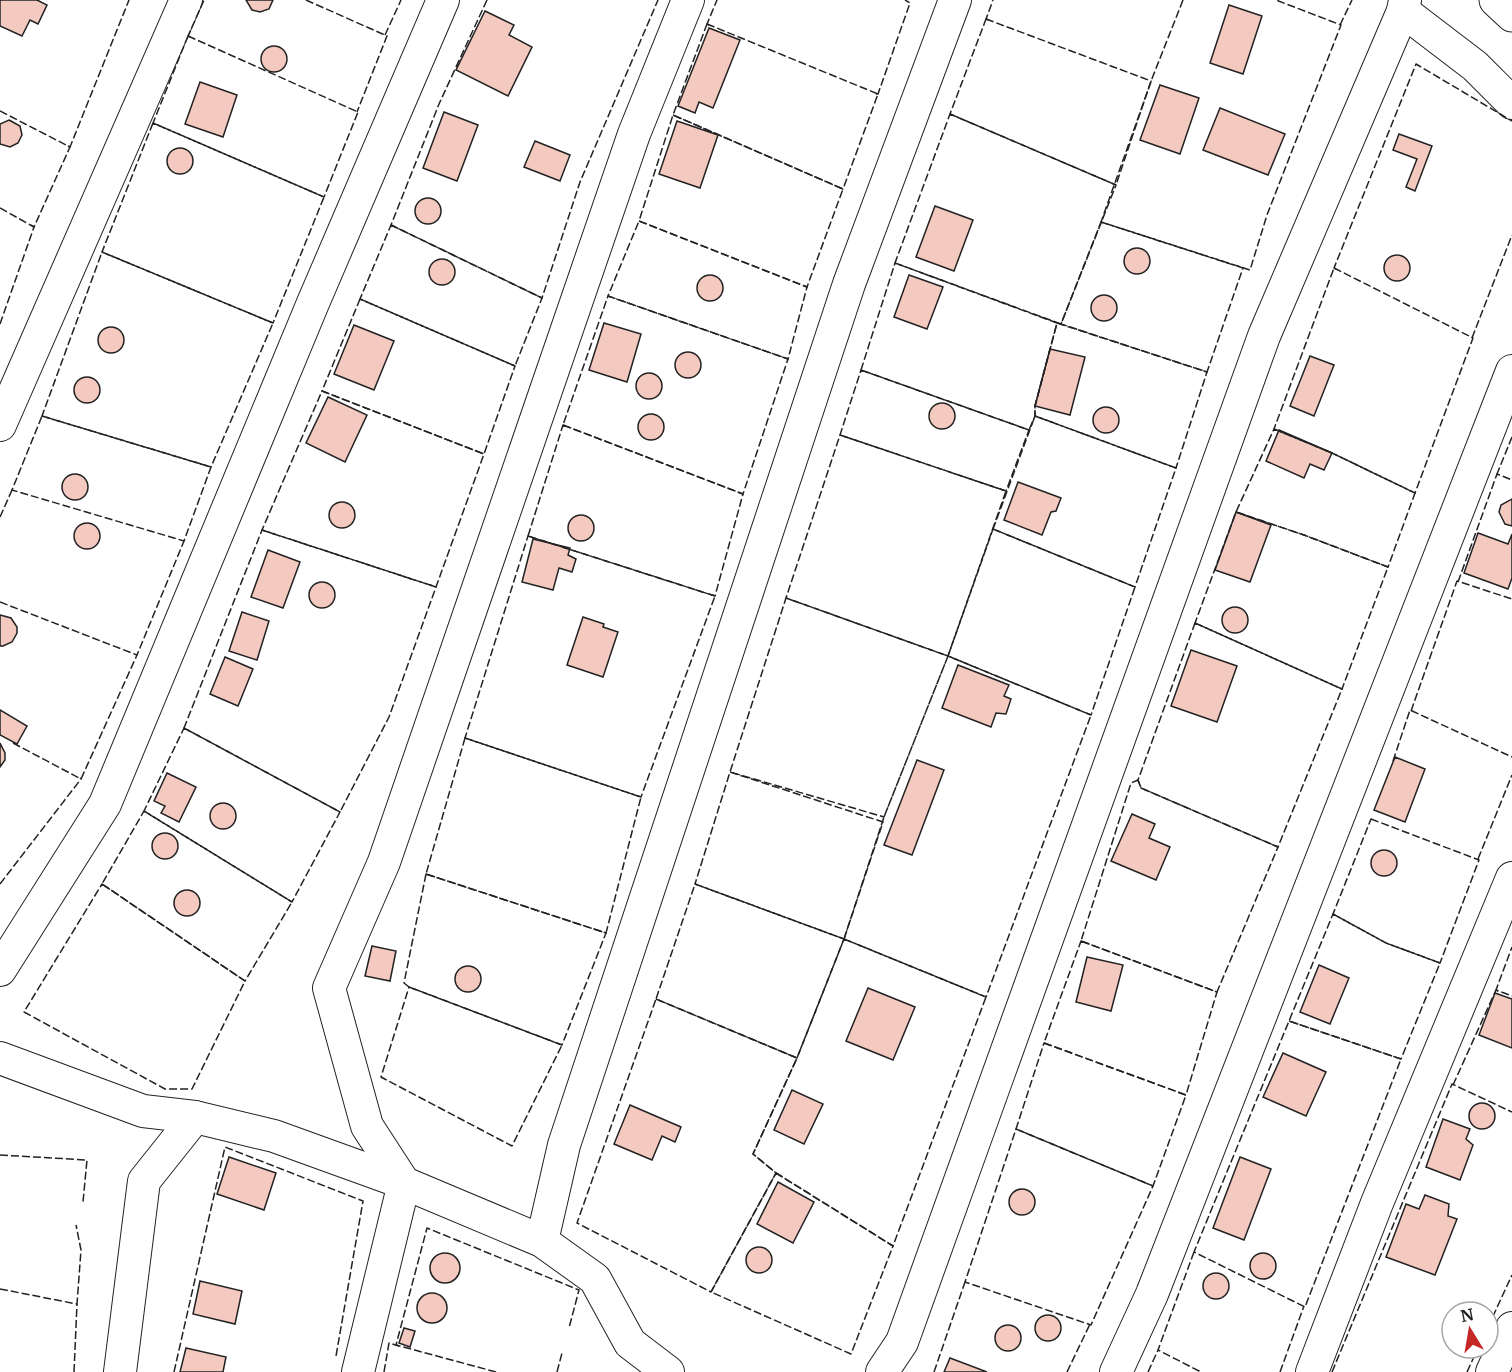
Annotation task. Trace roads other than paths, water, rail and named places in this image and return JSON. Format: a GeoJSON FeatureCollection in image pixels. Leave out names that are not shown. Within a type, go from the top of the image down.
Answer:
{"type":"FeatureCollection","features":[{"type":"Feature","properties":{"kind":"street"},"geometry":{"type":"LineString","coordinates":[[0,425],[186,0]]}},
{"type":"Feature","properties":{"kind":"street"},"geometry":{"type":"LineString","coordinates":[[0,970],[105,804],[313,303],[443,0]]}},
{"type":"Feature","properties":{"kind":"street"},"geometry":{"type":"LineString","coordinates":[[358,1372],[404,1183],[367,1126],[329,988],[384,862],[634,134],[688,0]]}},
{"type":"Feature","properties":{"kind":"street"},"geometry":{"type":"LineString","coordinates":[[542,1241],[564,1145],[846,295],[955,0]]}},
{"type":"Feature","properties":{"kind":"street"},"geometry":{"type":"LineString","coordinates":[[1496,0],[1512,15]]}},
{"type":"Feature","properties":{"kind":"street"},"geometry":{"type":"LineString","coordinates":[[882,1372],[902,1342],[1264,336],[1404,5],[1475,66],[1512,103]]}},
{"type":"Feature","properties":{"kind":"street"},"geometry":{"type":"LineString","coordinates":[[1116,1372],[1152,1294],[1512,371]]}},
{"type":"Feature","properties":{"kind":"street"},"geometry":{"type":"LineString","coordinates":[[1312,1372],[1377,1203],[1512,878]]}},
{"type":"Feature","properties":{"kind":"street"},"geometry":{"type":"LineString","coordinates":[[0,1058],[143,1111],[195,1117],[274,1136],[404,1183],[542,1241],[595,1279],[626,1358],[668,1372]]}},
{"type":"Feature","properties":{"kind":"street"},"geometry":{"type":"LineString","coordinates":[[120,1372],[144,1181],[195,1117]]}},
{"type":"Feature","properties":{"kind":"street"},"geometry":{"type":"LineString","coordinates":[[1492,1372],[1512,1328]]}}]}
